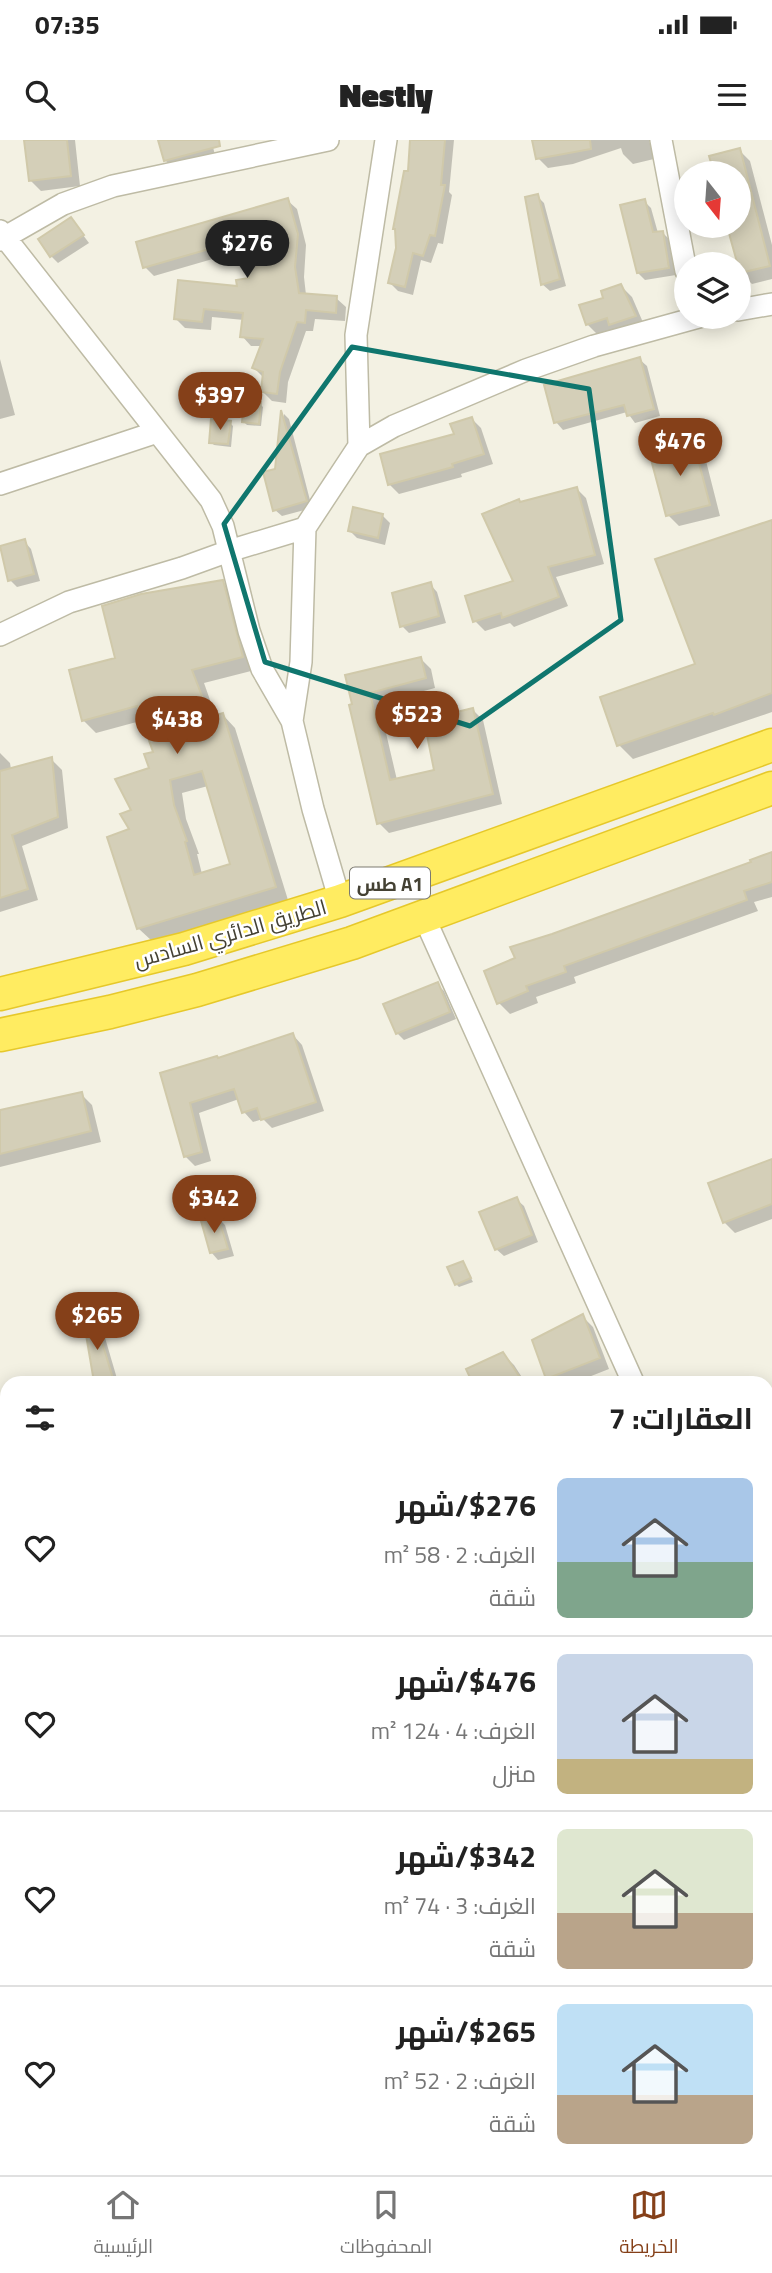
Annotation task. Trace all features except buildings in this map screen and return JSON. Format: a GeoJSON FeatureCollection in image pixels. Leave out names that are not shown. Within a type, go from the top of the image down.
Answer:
{"type":"FeatureCollection","features":[{"type":"Feature","properties":{"kind":"highway","name":"الطريق الدائري السادس"},"geometry":{"type":"LineString","coordinates":[[0,994],[184,949],[340,901],[772,745]]}},
{"type":"Feature","properties":{"kind":"highway","name":"الطريق الدائري السادس"},"geometry":{"type":"LineString","coordinates":[[0,1035],[198,990],[352,943],[772,788]]}},
{"type":"Feature","properties":{"kind":"highway"},"geometry":{"type":"LineString","coordinates":[[340,901],[352,943]]}},
{"type":"Feature","properties":{"kind":"street"},"geometry":{"type":"LineString","coordinates":[[328,140],[113,186],[63,204],[2,236],[211,500],[223,526],[248,631],[262,669],[292,721],[313,808],[340,901]]}},
{"type":"Feature","properties":{"kind":"street"},"geometry":{"type":"LineString","coordinates":[[359,446],[356,335],[386,140]]}},
{"type":"Feature","properties":{"kind":"street"},"geometry":{"type":"LineString","coordinates":[[661,140],[682,252]]}},
{"type":"Feature","properties":{"kind":"street"},"geometry":{"type":"LineString","coordinates":[[751,308],[772,304]]}},
{"type":"Feature","properties":{"kind":"street"},"geometry":{"type":"LineString","coordinates":[[292,721],[301,662],[305,528],[359,446],[394,426],[526,370],[594,346],[674,323]]}},
{"type":"Feature","properties":{"kind":"street"},"geometry":{"type":"LineString","coordinates":[[0,484],[157,432]]}},
{"type":"Feature","properties":{"kind":"street"},"geometry":{"type":"LineString","coordinates":[[0,635],[69,602],[305,528]]}},
{"type":"Feature","properties":{"kind":"street"},"geometry":{"type":"LineString","coordinates":[[424,917],[630,1376]]}},
{"type":"Feature","properties":{"kind":"highlighted area"},"geometry":{"type":"Polygon","coordinates":[[[352,347],[589,389],[621,620],[470,726],[265,662],[224,524],[352,347]]]}}]}
